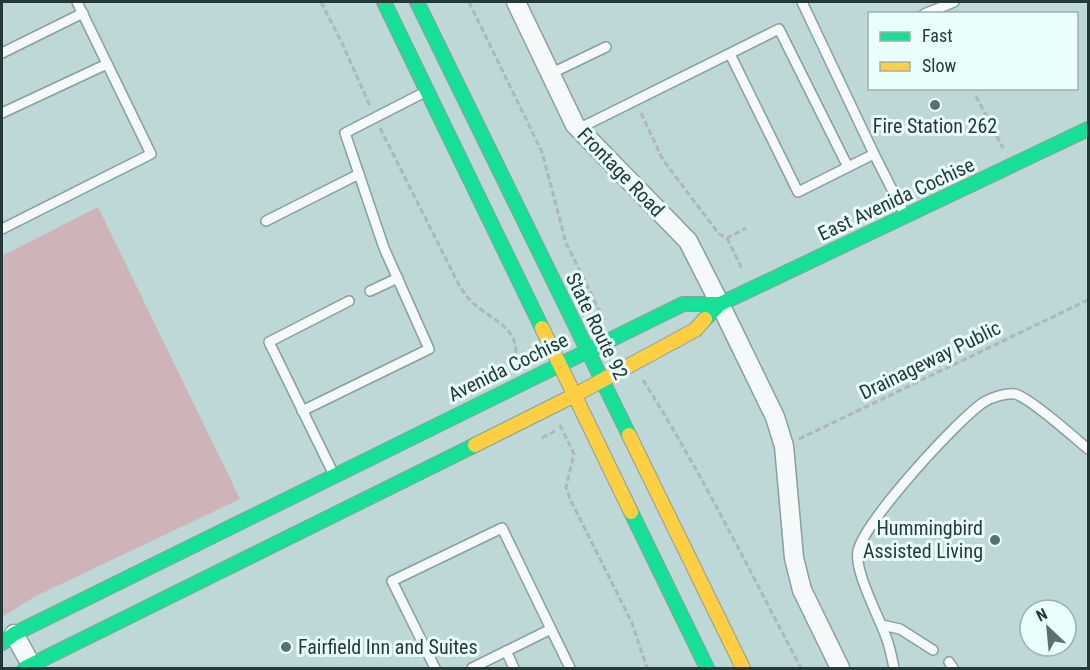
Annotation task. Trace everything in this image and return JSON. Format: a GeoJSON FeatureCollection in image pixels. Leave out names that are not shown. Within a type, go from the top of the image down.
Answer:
{"type":"FeatureCollection","features":[{"type":"Feature","properties":{"kind":"street"},"geometry":{"type":"LineString","coordinates":[[384,2],[707,669]]}},
{"type":"Feature","properties":{"kind":"street","name":"State Route 92"},"geometry":{"type":"LineString","coordinates":[[417,2],[742,669]]}},
{"type":"Feature","properties":{"kind":"street","name":"Frontage Road"},"geometry":{"type":"LineString","coordinates":[[516,2],[575,125],[688,241],[775,417],[784,446],[794,558],[802,591],[840,669]]}},
{"type":"Feature","properties":{"kind":"street","name":"East Avenida Cochise"},"geometry":{"type":"LineString","coordinates":[[720,304],[1089,129]]}},
{"type":"Feature","properties":{"kind":"street","name":"Avenida Cochise"},"geometry":{"type":"LineString","coordinates":[[8,638],[587,349],[683,304],[720,304]]}},
{"type":"Feature","properties":{"kind":"street"},"geometry":{"type":"LineString","coordinates":[[8,638],[29,667],[575,395],[695,330],[720,304]]}},
{"type":"Feature","properties":{"kind":"lane"},"geometry":{"type":"LineString","coordinates":[[2,229],[151,154],[77,2]]}},
{"type":"Feature","properties":{"kind":"lane"},"geometry":{"type":"LineString","coordinates":[[802,2],[905,216]]}},
{"type":"Feature","properties":{"kind":"lane"},"geometry":{"type":"LineString","coordinates":[[929,12],[954,2]]}},
{"type":"Feature","properties":{"kind":"lane"},"geometry":{"type":"LineString","coordinates":[[2,53],[83,14]]}},
{"type":"Feature","properties":{"kind":"lane"},"geometry":{"type":"LineString","coordinates":[[580,128],[779,29],[848,167]]}},
{"type":"Feature","properties":{"kind":"lane"},"geometry":{"type":"LineString","coordinates":[[550,74],[606,46]]}},
{"type":"Feature","properties":{"kind":"lane"},"geometry":{"type":"LineString","coordinates":[[730,54],[798,192],[874,154]]}},
{"type":"Feature","properties":{"kind":"lane"},"geometry":{"type":"LineString","coordinates":[[2,113],[107,64]]}},
{"type":"Feature","properties":{"kind":"lane"},"geometry":{"type":"LineString","coordinates":[[302,411],[429,349],[384,248],[345,133],[428,91]]}},
{"type":"Feature","properties":{"kind":"lane"},"geometry":{"type":"LineString","coordinates":[[266,220],[359,174]]}},
{"type":"Feature","properties":{"kind":"lane"},"geometry":{"type":"LineString","coordinates":[[370,291],[398,278]]}},
{"type":"Feature","properties":{"kind":"lane"},"geometry":{"type":"LineString","coordinates":[[334,475],[269,342],[349,301]]}},
{"type":"Feature","properties":{"kind":"lane"},"geometry":{"type":"LineString","coordinates":[[894,669],[882,626],[858,560],[861,541],[868,530],[916,469],[970,413],[986,401],[1002,395],[1016,394],[1089,449]]}},
{"type":"Feature","properties":{"kind":"lane"},"geometry":{"type":"LineString","coordinates":[[435,669],[392,581],[502,528],[570,669]]}},
{"type":"Feature","properties":{"kind":"lane"},"geometry":{"type":"LineString","coordinates":[[882,626],[900,629],[933,650]]}},
{"type":"Feature","properties":{"kind":"lane"},"geometry":{"type":"LineString","coordinates":[[472,669],[551,629]]}},
{"type":"Feature","properties":{"kind":"lane"},"geometry":{"type":"LineString","coordinates":[[506,651],[514,669]]}},
{"type":"Feature","properties":{"kind":"path"},"geometry":{"type":"LineString","coordinates":[[321,2],[375,118],[460,287],[472,302],[507,328],[518,347],[515,360],[528,378]]}},
{"type":"Feature","properties":{"kind":"path"},"geometry":{"type":"LineString","coordinates":[[976,96],[1012,165]]}},
{"type":"Feature","properties":{"kind":"path"},"geometry":{"type":"LineString","coordinates":[[636,100],[663,160],[719,234],[727,238],[752,289]]}},
{"type":"Feature","properties":{"kind":"path"},"geometry":{"type":"LineString","coordinates":[[727,238],[746,228]]}},
{"type":"Feature","properties":{"kind":"path","name":"Drainageway Public"},"geometry":{"type":"LineString","coordinates":[[784,446],[1089,300]]}},
{"type":"Feature","properties":{"kind":"path"},"geometry":{"type":"LineString","coordinates":[[549,408],[562,428],[574,454],[566,488],[570,499],[632,623],[647,669]]}},
{"type":"Feature","properties":{"kind":"shaded area"},"geometry":{"type":"Polygon","coordinates":[[[98,207],[240,499],[36,596],[2,617],[2,256],[98,207]]]}},
{"type":"Feature","properties":{"kind":"traffic: fast"},"geometry":{"type":"LineString","coordinates":[[384,2],[542,328]]}},
{"type":"Feature","properties":{"kind":"traffic: fast"},"geometry":{"type":"LineString","coordinates":[[417,2],[629,435]]}},
{"type":"Feature","properties":{"kind":"traffic: fast"},"geometry":{"type":"LineString","coordinates":[[705,319],[720,304],[1088,129]]}},
{"type":"Feature","properties":{"kind":"traffic: fast"},"geometry":{"type":"LineString","coordinates":[[2,643],[14,634],[683,304],[720,304]]}},
{"type":"Feature","properties":{"kind":"traffic: fast"},"geometry":{"type":"LineString","coordinates":[[25,668],[475,445]]}},
{"type":"Feature","properties":{"kind":"traffic: fast"},"geometry":{"type":"LineString","coordinates":[[631,512],[707,668]]}},
{"type":"Feature","properties":{"kind":"traffic: slow"},"geometry":{"type":"LineString","coordinates":[[475,445],[575,395],[695,330],[705,319]]}},
{"type":"Feature","properties":{"kind":"traffic: slow"},"geometry":{"type":"LineString","coordinates":[[542,328],[631,512]]}},
{"type":"Feature","properties":{"kind":"traffic: slow"},"geometry":{"type":"LineString","coordinates":[[629,435],[743,668]]}},
{"type":"Feature","properties":{"kind":"place","name":"Fire Station 262"},"geometry":{"type":"Point","coordinates":[935,105]}},
{"type":"Feature","properties":{"kind":"place","name":"Hummingbird Assisted Living"},"geometry":{"type":"Point","coordinates":[995,540]}},
{"type":"Feature","properties":{"kind":"place","name":"Fairfield Inn and Suites"},"geometry":{"type":"Point","coordinates":[286,647]}}]}
